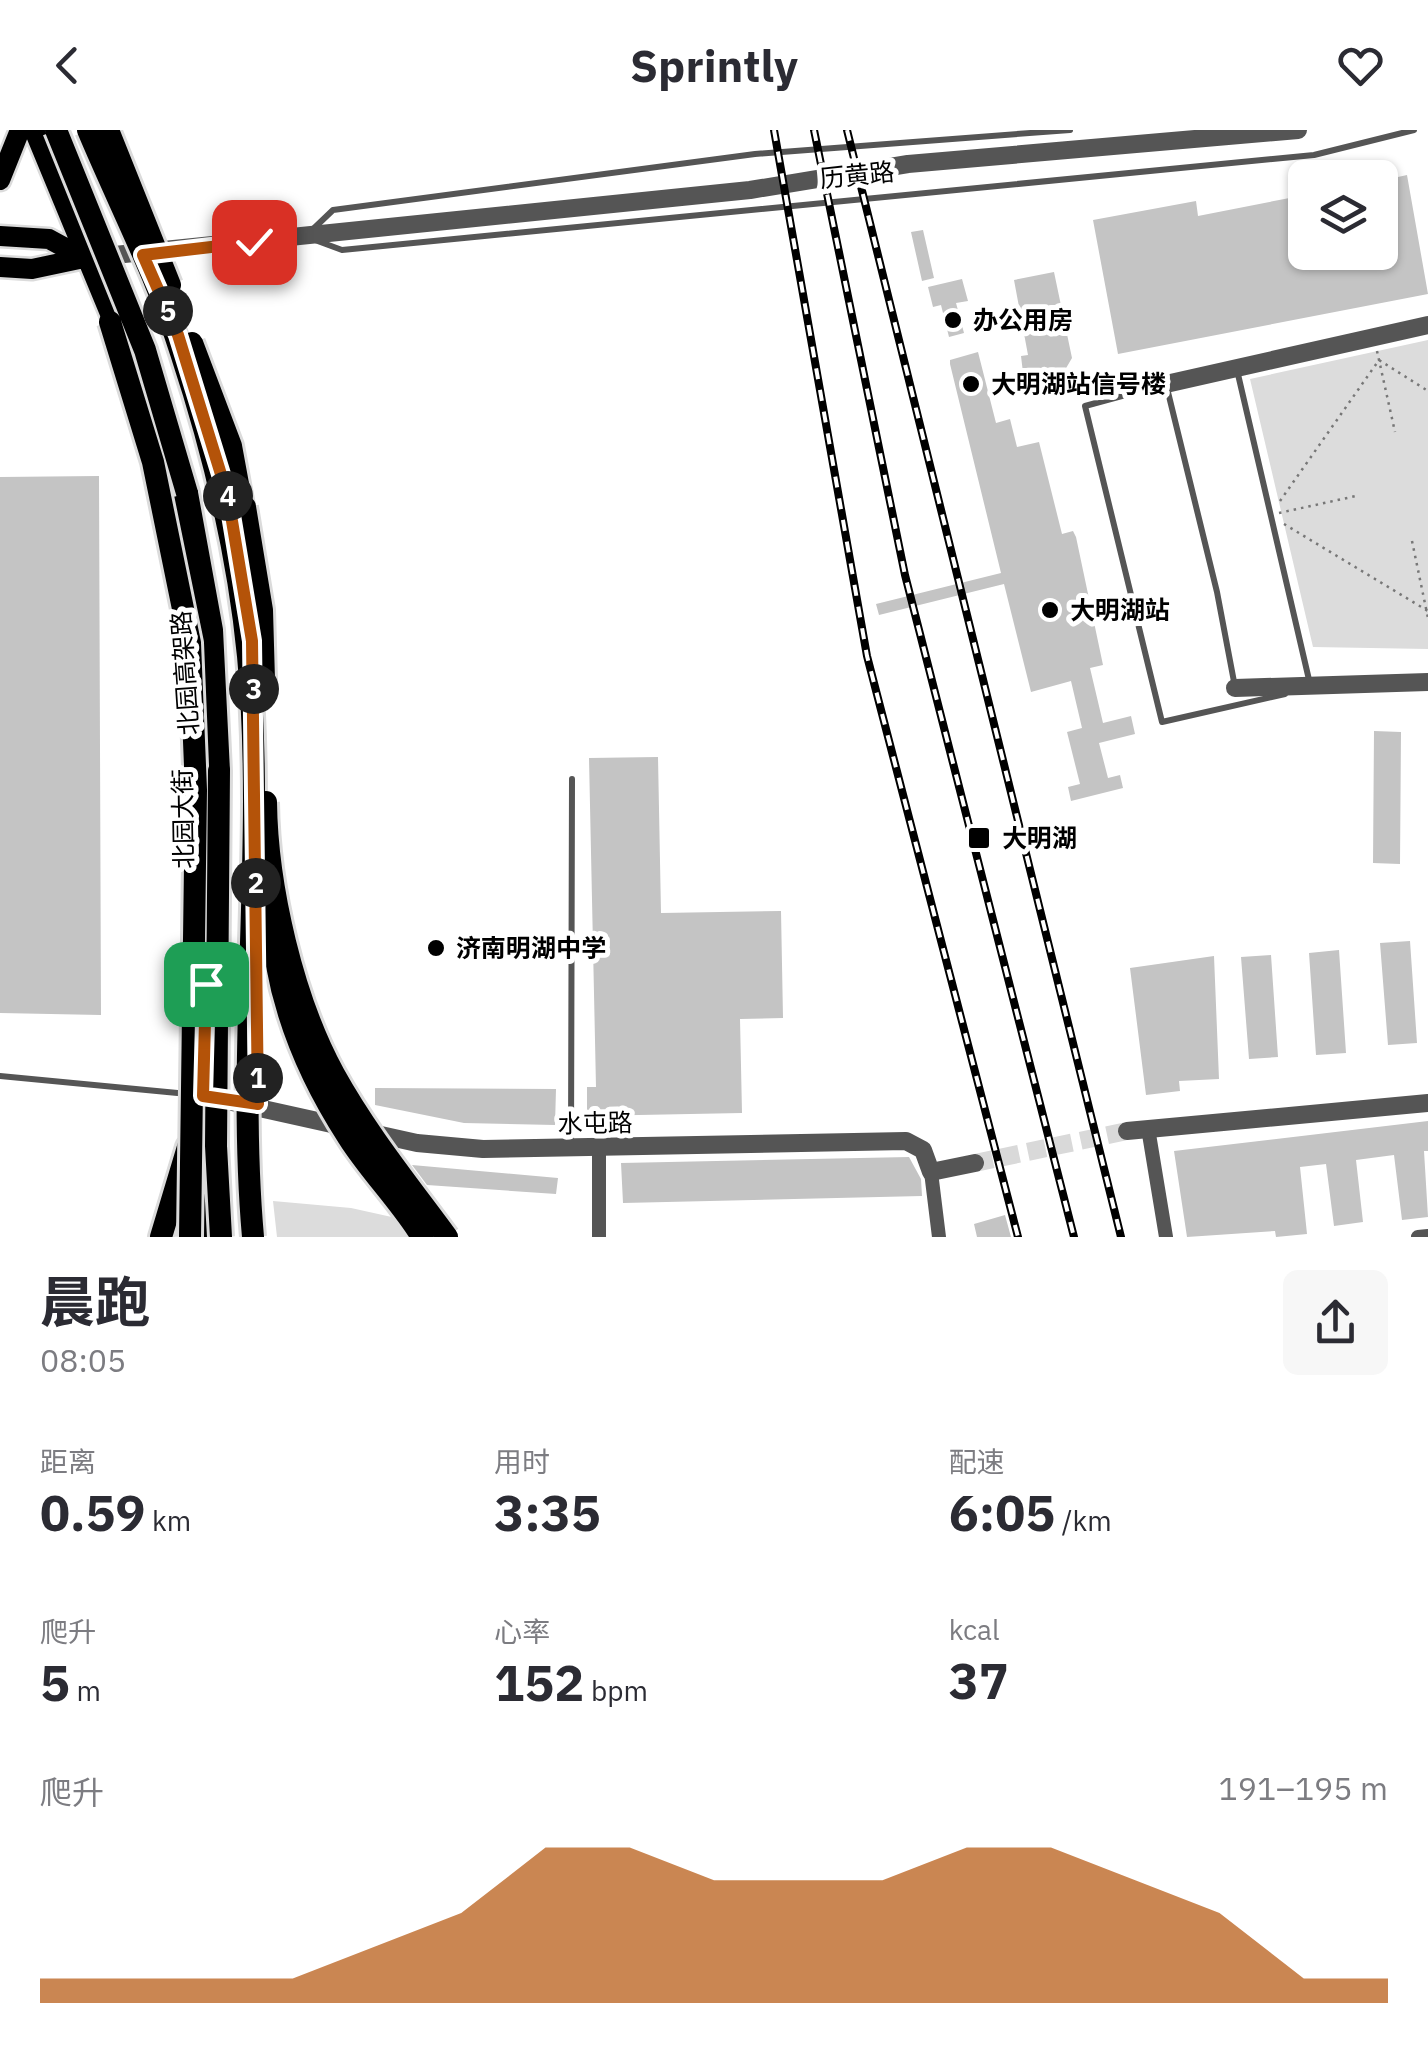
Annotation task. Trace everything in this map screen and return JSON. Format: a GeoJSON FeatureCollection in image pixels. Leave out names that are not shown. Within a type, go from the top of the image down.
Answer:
{"type":"FeatureCollection","features":[{"type":"Feature","properties":{"kind":"highway","name":"北园高架路"},"geometry":{"type":"LineString","coordinates":[[56,130],[145,350],[180,462],[212,630],[218,770],[216,1146],[221,1237]]}},
{"type":"Feature","properties":{"kind":"highway"},"geometry":{"type":"LineString","coordinates":[[88,130],[180,350],[230,446]]}},
{"type":"Feature","properties":{"kind":"highway"},"geometry":{"type":"LineString","coordinates":[[108,130],[230,446],[246,507],[262,610],[272,944],[297,1040],[349,1138],[422,1237]]}},
{"type":"Feature","properties":{"kind":"highway"},"geometry":{"type":"LineString","coordinates":[[110,322],[161,493],[190,644],[194,914],[190,1237]]}},
{"type":"Feature","properties":{"kind":"highway"},"geometry":{"type":"LineString","coordinates":[[180,350],[230,543],[248,655]]}},
{"type":"Feature","properties":{"kind":"highway"},"geometry":{"type":"LineString","coordinates":[[246,507],[252,778],[246,1160],[253,1237]]}},
{"type":"Feature","properties":{"kind":"highway"},"geometry":{"type":"LineString","coordinates":[[194,914],[218,770]]}},
{"type":"Feature","properties":{"kind":"highway"},"geometry":{"type":"LineString","coordinates":[[270,870],[309,1017],[333,1072],[365,1126],[447,1237]]}},
{"type":"Feature","properties":{"kind":"highway"},"geometry":{"type":"LineString","coordinates":[[193,1023],[216,1146]]}},
{"type":"Feature","properties":{"kind":"highway"},"geometry":{"type":"LineString","coordinates":[[161,1237],[190,1144]]}},
{"type":"Feature","properties":{"kind":"main road"},"geometry":{"type":"LineString","coordinates":[[0,180],[20,130]]}},
{"type":"Feature","properties":{"kind":"main road","name":"北园大街"},"geometry":{"type":"LineString","coordinates":[[34,130],[110,322],[124,342],[163,452],[201,637],[208,864],[203,1096],[208,1237]]}},
{"type":"Feature","properties":{"kind":"main road"},"geometry":{"type":"LineString","coordinates":[[98,130],[143,255],[178,335],[228,497],[252,641],[262,1237]]}},
{"type":"Feature","properties":{"kind":"main road","name":"历黄路"},"geometry":{"type":"LineString","coordinates":[[0,236],[49,239],[84,258]]}},
{"type":"Feature","properties":{"kind":"main road","name":"历黄路"},"geometry":{"type":"LineString","coordinates":[[0,268],[66,265],[84,258]]}},
{"type":"Feature","properties":{"kind":"street","name":"历黄路"},"geometry":{"type":"LineString","coordinates":[[84,258],[143,255],[750,190],[908,164],[1298,130]]}},
{"type":"Feature","properties":{"kind":"street"},"geometry":{"type":"LineString","coordinates":[[1166,384],[1428,325]]}},
{"type":"Feature","properties":{"kind":"street"},"geometry":{"type":"LineString","coordinates":[[1235,688],[1428,682]]}},
{"type":"Feature","properties":{"kind":"street","name":"水屯路"},"geometry":{"type":"LineString","coordinates":[[203,1096],[258,1104],[417,1143],[483,1150],[906,1141],[923,1150],[931,1172]]}},
{"type":"Feature","properties":{"kind":"street"},"geometry":{"type":"LineString","coordinates":[[1128,1130],[1428,1102]]}},
{"type":"Feature","properties":{"kind":"street"},"geometry":{"type":"LineString","coordinates":[[1148,1128],[1166,1237]]}},
{"type":"Feature","properties":{"kind":"street"},"geometry":{"type":"LineString","coordinates":[[598,1148],[599,1237]]}},
{"type":"Feature","properties":{"kind":"street"},"geometry":{"type":"LineString","coordinates":[[939,1237],[931,1172],[975,1163]]}},
{"type":"Feature","properties":{"kind":"street"},"geometry":{"type":"LineString","coordinates":[[1418,1237],[1428,1236]]}},
{"type":"Feature","properties":{"kind":"lane","name":"历黄路"},"geometry":{"type":"LineString","coordinates":[[1070,130],[755,154],[333,210],[305,236],[342,250],[751,211],[1314,155],[1414,130]]}},
{"type":"Feature","properties":{"kind":"lane"},"geometry":{"type":"LineString","coordinates":[[1235,688],[1217,592],[1166,384],[1085,406],[1162,722],[1269,700],[1310,685],[1236,368]]}},
{"type":"Feature","properties":{"kind":"lane"},"geometry":{"type":"LineString","coordinates":[[571,1148],[572,779]]}},
{"type":"Feature","properties":{"kind":"lane"},"geometry":{"type":"LineString","coordinates":[[0,1076],[203,1096]]}},
{"type":"Feature","properties":{"kind":"path"},"geometry":{"type":"LineString","coordinates":[[1374,337],[1395,432]]}},
{"type":"Feature","properties":{"kind":"path"},"geometry":{"type":"LineString","coordinates":[[1379,360],[1428,390]]}},
{"type":"Feature","properties":{"kind":"path"},"geometry":{"type":"LineString","coordinates":[[1270,515],[1379,360]]}},
{"type":"Feature","properties":{"kind":"path"},"geometry":{"type":"LineString","coordinates":[[1270,515],[1356,496]]}},
{"type":"Feature","properties":{"kind":"path"},"geometry":{"type":"LineString","coordinates":[[1270,515],[1428,614]]}},
{"type":"Feature","properties":{"kind":"path"},"geometry":{"type":"LineString","coordinates":[[1412,541],[1428,614]]}},
{"type":"Feature","properties":{"kind":"shaded area"},"geometry":{"type":"Polygon","coordinates":[[[1428,340],[1428,649],[1313,647],[1250,379],[1428,340]]]}},
{"type":"Feature","properties":{"kind":"shaded area"},"geometry":{"type":"Polygon","coordinates":[[[273,1201],[351,1208],[428,1225],[436,1237],[277,1237],[273,1201]]]}},
{"type":"Feature","properties":{"kind":"building"},"geometry":{"type":"Polygon","coordinates":[[[1407,175],[1428,294],[1118,354],[1093,220],[1196,201],[1198,216],[1288,198],[1288,270],[1398,270],[1398,177],[1407,175]]]}},
{"type":"Feature","properties":{"kind":"building"},"geometry":{"type":"Polygon","coordinates":[[[923,230],[934,278],[922,281],[911,232],[923,230]]]}},
{"type":"Feature","properties":{"kind":"building"},"geometry":{"type":"Polygon","coordinates":[[[1054,272],[1072,358],[1062,375],[1024,381],[1021,356],[1028,355],[1014,280],[1054,272]]]}},
{"type":"Feature","properties":{"kind":"building","name":"办公用房"},"geometry":{"type":"Polygon","coordinates":[[[962,279],[968,301],[956,303],[964,333],[949,337],[941,305],[933,307],[928,287],[962,279]]]}},
{"type":"Feature","properties":{"kind":"building","name":"大明湖站"},"geometry":{"type":"Polygon","coordinates":[[[978,352],[996,423],[1010,419],[1017,447],[1039,442],[1062,534],[1073,531],[1076,537],[1103,665],[1090,668],[1103,723],[1131,716],[1135,734],[1099,743],[1108,778],[1120,775],[1123,788],[1071,801],[1068,787],[1080,784],[1067,732],[1082,728],[1071,681],[1031,692],[1004,584],[879,615],[876,604],[1001,573],[950,364],[950,360],[978,352]]]}},
{"type":"Feature","properties":{"kind":"building"},"geometry":{"type":"Polygon","coordinates":[[[99,476],[101,1015],[0,1013],[0,477],[99,476]]]}},
{"type":"Feature","properties":{"kind":"building"},"geometry":{"type":"Polygon","coordinates":[[[1374,731],[1401,732],[1400,864],[1373,863],[1374,731]]]}},
{"type":"Feature","properties":{"kind":"building"},"geometry":{"type":"Polygon","coordinates":[[[658,757],[661,913],[781,911],[783,1018],[740,1019],[742,1113],[587,1116],[587,1087],[596,1087],[589,758],[658,757]]]}},
{"type":"Feature","properties":{"kind":"building"},"geometry":{"type":"Polygon","coordinates":[[[1410,941],[1417,1043],[1388,1045],[1380,943],[1410,941]]]}},
{"type":"Feature","properties":{"kind":"building"},"geometry":{"type":"Polygon","coordinates":[[[1339,950],[1346,1053],[1316,1055],[1309,953],[1339,950]]]}},
{"type":"Feature","properties":{"kind":"building"},"geometry":{"type":"Polygon","coordinates":[[[1271,955],[1278,1057],[1249,1059],[1241,957],[1271,955]]]}},
{"type":"Feature","properties":{"kind":"building"},"geometry":{"type":"Polygon","coordinates":[[[1214,956],[1219,1079],[1179,1081],[1180,1091],[1146,1095],[1130,968],[1214,956]]]}},
{"type":"Feature","properties":{"kind":"building"},"geometry":{"type":"Polygon","coordinates":[[[375,1088],[556,1089],[555,1125],[464,1123],[375,1105],[375,1088]]]}},
{"type":"Feature","properties":{"kind":"building"},"geometry":{"type":"Polygon","coordinates":[[[1428,1121],[1428,1151],[1424,1151],[1428,1217],[1402,1220],[1394,1155],[1356,1160],[1363,1222],[1334,1226],[1326,1164],[1300,1167],[1307,1234],[1276,1237],[1275,1231],[1187,1237],[1174,1151],[1428,1121]]]}},
{"type":"Feature","properties":{"kind":"building"},"geometry":{"type":"Polygon","coordinates":[[[909,1157],[921,1179],[922,1196],[623,1203],[621,1163],[909,1157]]]}},
{"type":"Feature","properties":{"kind":"building"},"geometry":{"type":"Polygon","coordinates":[[[412,1165],[558,1178],[556,1194],[427,1185],[412,1165]]]}},
{"type":"Feature","properties":{"kind":"building"},"geometry":{"type":"Polygon","coordinates":[[[1005,1215],[1011,1237],[977,1237],[974,1224],[1005,1215]]]}},
{"type":"Feature","properties":{"kind":"tunnel"},"geometry":{"type":"LineString","coordinates":[[975,1163],[1127,1131]]}},
{"type":"Feature","properties":{"kind":"railway"},"geometry":{"type":"LineString","coordinates":[[774,130],[867,656],[1018,1237]]}},
{"type":"Feature","properties":{"kind":"railway"},"geometry":{"type":"LineString","coordinates":[[814,130],[905,575],[1074,1237]]}},
{"type":"Feature","properties":{"kind":"railway"},"geometry":{"type":"LineString","coordinates":[[847,130],[1121,1237]]}},
{"type":"Feature","properties":{"kind":"place","name":"办公用房"},"geometry":{"type":"Point","coordinates":[953,320]}},
{"type":"Feature","properties":{"kind":"place","name":"大明湖站信号楼"},"geometry":{"type":"Point","coordinates":[971,384]}},
{"type":"Feature","properties":{"kind":"place","name":"大明湖站"},"geometry":{"type":"Point","coordinates":[1050,610]}},
{"type":"Feature","properties":{"kind":"place","name":"大明湖"},"geometry":{"type":"Point","coordinates":[979,838]}},
{"type":"Feature","properties":{"kind":"place","name":"济南明湖中学"},"geometry":{"type":"Point","coordinates":[436,948]}},
{"type":"Feature","properties":{"kind":"route"},"geometry":{"type":"LineString","coordinates":[[206,984],[203,1096],[258,1104],[252,641],[228,497],[178,335],[143,255],[254,242]]}}]}
